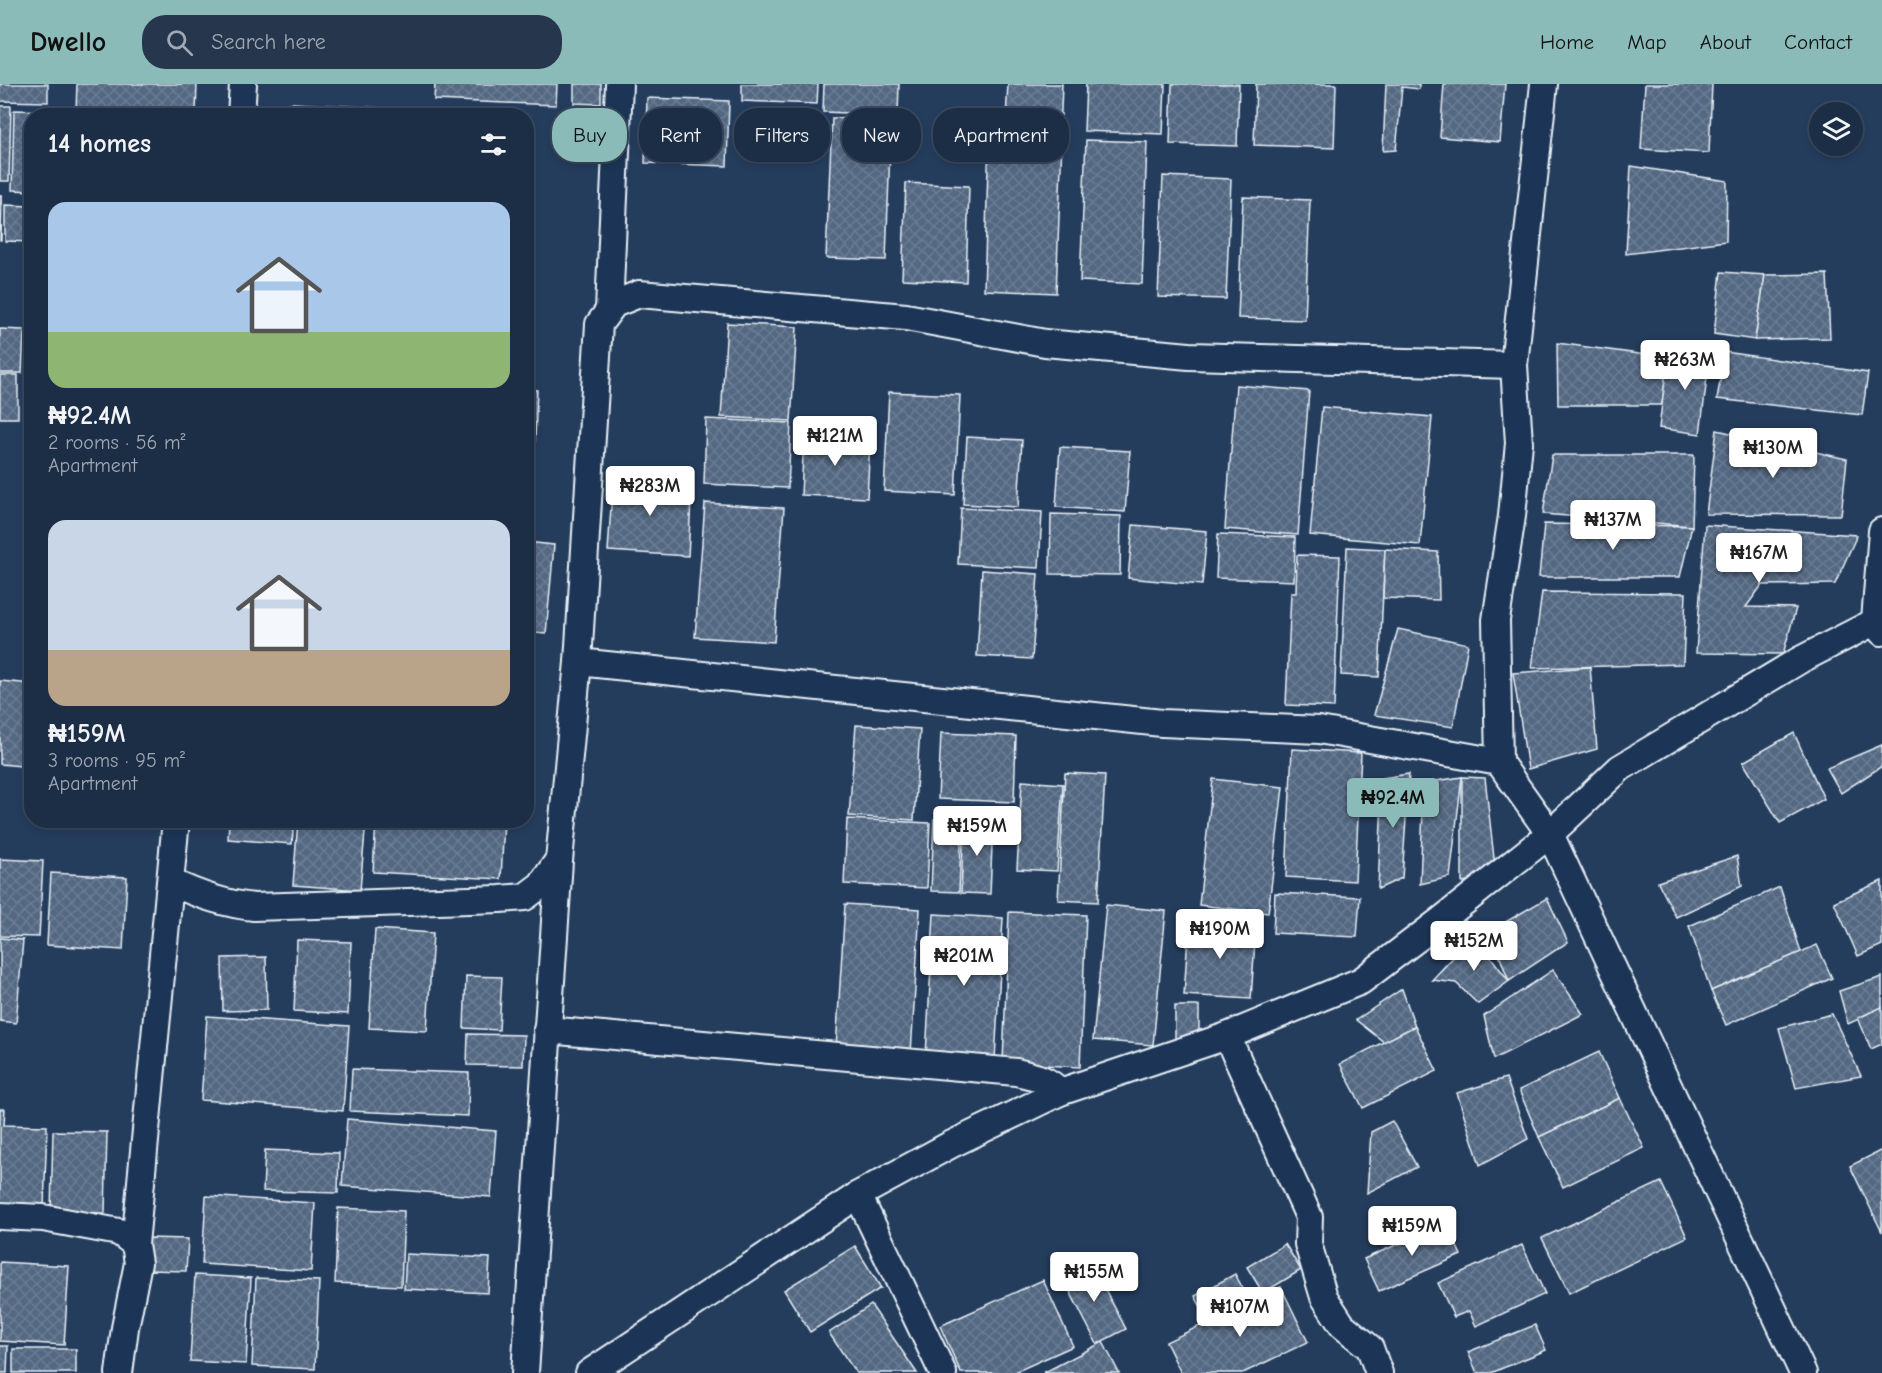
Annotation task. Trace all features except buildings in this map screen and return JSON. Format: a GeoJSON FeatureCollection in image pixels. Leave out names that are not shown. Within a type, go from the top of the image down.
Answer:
{"type":"FeatureCollection","features":[{"type":"Feature","properties":{"kind":"street"},"geometry":{"type":"LineString","coordinates":[[242,108],[243,84]]}},
{"type":"Feature","properties":{"kind":"street"},"geometry":{"type":"LineString","coordinates":[[609,310],[619,84]]}},
{"type":"Feature","properties":{"kind":"street"},"geometry":{"type":"LineString","coordinates":[[1544,84],[1514,365],[1520,443],[1512,516],[1496,620],[1499,762],[1550,834],[1803,1373]]}},
{"type":"Feature","properties":{"kind":"street"},"geometry":{"type":"LineString","coordinates":[[525,1373],[559,861],[578,662],[599,324],[614,304],[639,294],[906,317],[1046,343],[1190,356],[1514,365]]}},
{"type":"Feature","properties":{"kind":"street"},"geometry":{"type":"LineString","coordinates":[[589,1373],[858,1195],[950,1145],[1060,1092],[1227,1036],[1361,981],[1550,834],[1620,768],[1800,660],[1880,624],[1882,531]]}},
{"type":"Feature","properties":{"kind":"street"},"geometry":{"type":"LineString","coordinates":[[578,662],[1162,723],[1319,730],[1499,762]]}},
{"type":"Feature","properties":{"kind":"street"},"geometry":{"type":"LineString","coordinates":[[119,1373],[138,1263],[135,1245],[175,828]]}},
{"type":"Feature","properties":{"kind":"street"},"geometry":{"type":"LineString","coordinates":[[171,882],[203,897],[254,907],[500,899],[525,897],[541,885],[559,861]]}},
{"type":"Feature","properties":{"kind":"street"},"geometry":{"type":"LineString","coordinates":[[547,1030],[1016,1072],[1052,1083],[1060,1092]]}},
{"type":"Feature","properties":{"kind":"street"},"geometry":{"type":"LineString","coordinates":[[1227,1036],[1309,1217],[1308,1244],[1324,1297],[1342,1325],[1370,1348],[1379,1373]]}},
{"type":"Feature","properties":{"kind":"street"},"geometry":{"type":"LineString","coordinates":[[858,1195],[943,1373]]}},
{"type":"Feature","properties":{"kind":"street"},"geometry":{"type":"LineString","coordinates":[[0,1216],[43,1218],[119,1232],[135,1245]]}}]}
